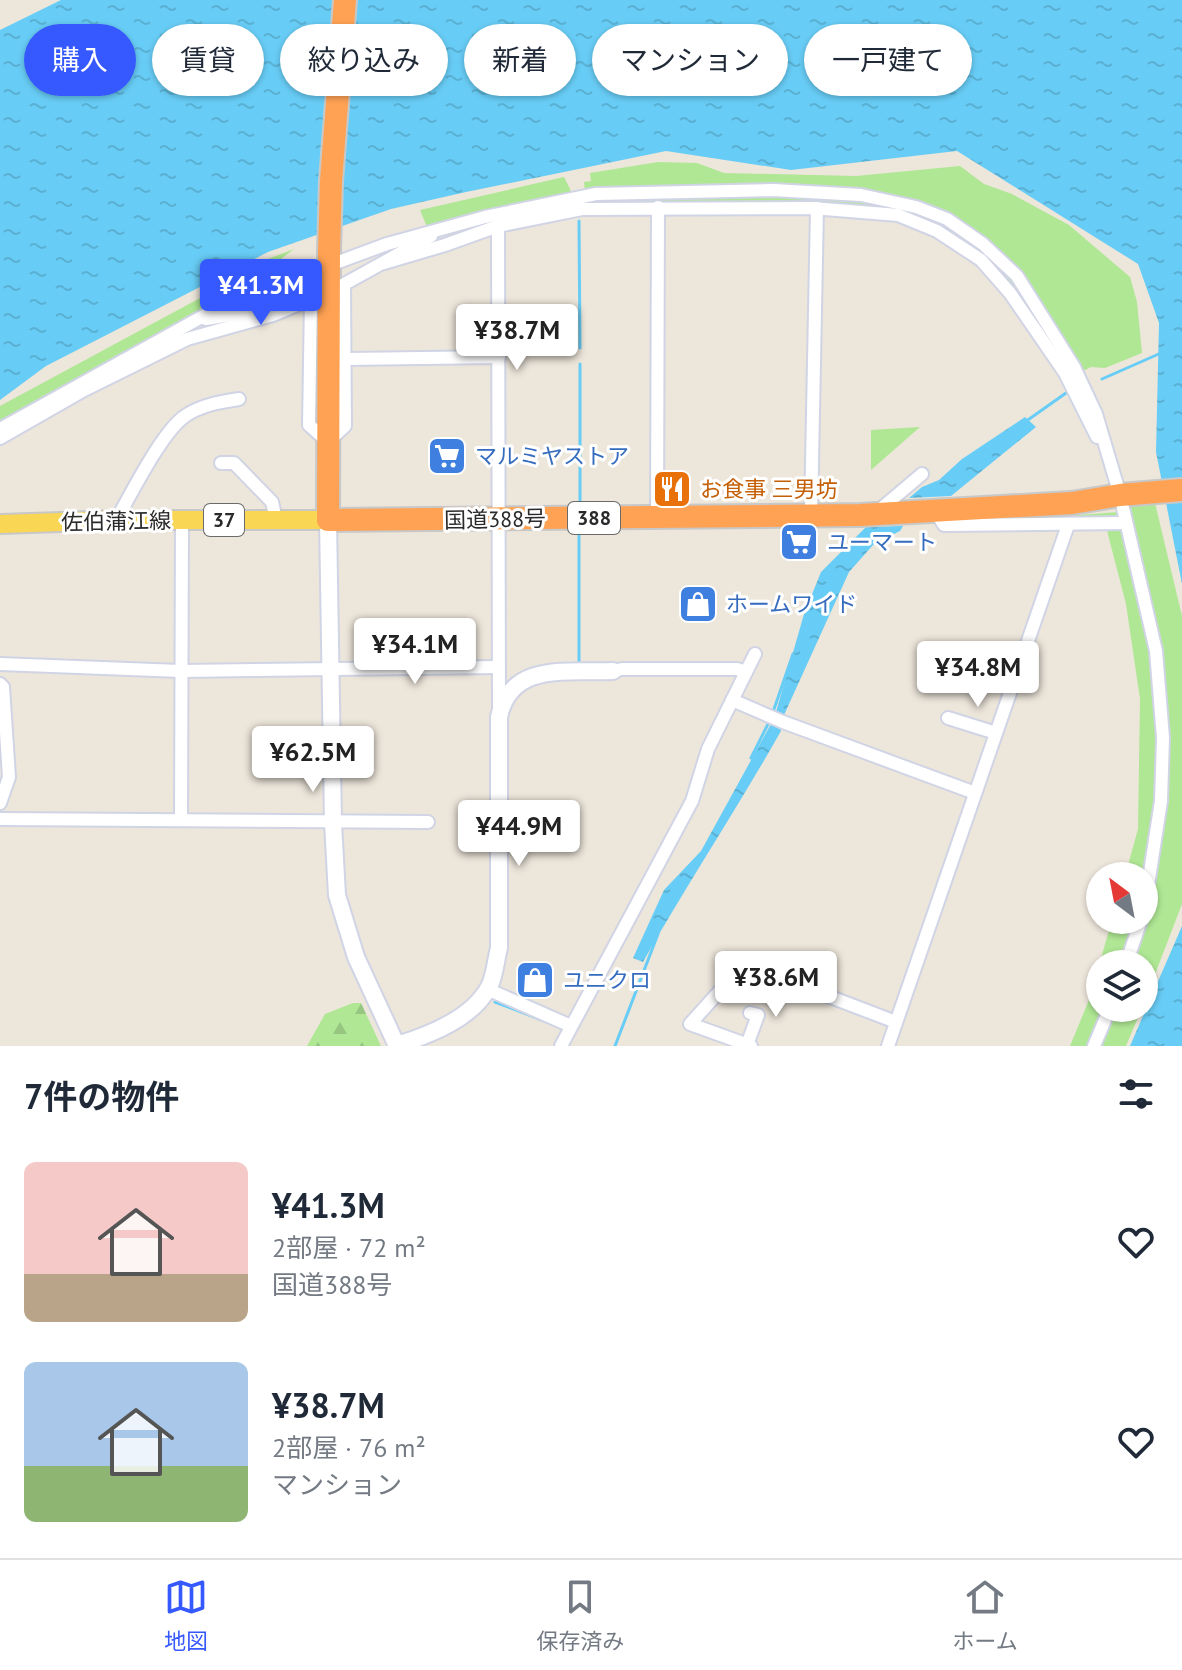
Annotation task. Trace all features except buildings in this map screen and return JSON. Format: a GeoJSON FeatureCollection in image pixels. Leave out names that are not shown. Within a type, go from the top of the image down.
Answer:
{"type":"FeatureCollection","features":[{"type":"Feature","properties":{"kind":"highway"},"geometry":{"type":"LineString","coordinates":[[328,520],[335,273],[331,181],[345,0]]}},
{"type":"Feature","properties":{"kind":"highway","name":"国道388号"},"geometry":{"type":"LineString","coordinates":[[328,520],[883,514],[1072,503],[1125,494],[1182,490]]}},
{"type":"Feature","properties":{"kind":"main road","name":"佐伯蒲江線"},"geometry":{"type":"LineString","coordinates":[[0,524],[116,520],[328,520]]}},
{"type":"Feature","properties":{"kind":"street"},"geometry":{"type":"LineString","coordinates":[[335,273],[387,244],[485,217],[596,194],[788,191],[861,195],[916,207],[947,219],[983,244],[1017,276],[1074,367],[1096,414],[1108,457]]}},
{"type":"Feature","properties":{"kind":"street"},"geometry":{"type":"LineString","coordinates":[[657,517],[658,207]]}},
{"type":"Feature","properties":{"kind":"street"},"geometry":{"type":"LineString","coordinates":[[811,515],[817,208]]}},
{"type":"Feature","properties":{"kind":"street"},"geometry":{"type":"LineString","coordinates":[[0,429],[225,304],[335,273],[384,263],[498,226],[582,209],[817,208],[898,215],[937,231],[981,260],[1010,293],[1065,373],[1125,494],[1125,523],[1156,651],[1163,738],[1161,801],[1152,862]]}},
{"type":"Feature","properties":{"kind":"street"},"geometry":{"type":"LineString","coordinates":[[328,520],[335,876],[345,927],[397,1046],[472,1010],[487,989],[499,948],[498,226]]}},
{"type":"Feature","properties":{"kind":"street"},"geometry":{"type":"LineString","coordinates":[[384,263],[447,227]]}},
{"type":"Feature","properties":{"kind":"street"},"geometry":{"type":"LineString","coordinates":[[311,299],[309,425],[328,442],[345,426],[346,359],[335,273]]}},
{"type":"Feature","properties":{"kind":"street"},"geometry":{"type":"LineString","coordinates":[[191,322],[311,299]]}},
{"type":"Feature","properties":{"kind":"street"},"geometry":{"type":"LineString","coordinates":[[0,438],[84,390],[187,339],[273,315],[311,299]]}},
{"type":"Feature","properties":{"kind":"street"},"geometry":{"type":"LineString","coordinates":[[346,359],[499,357]]}},
{"type":"Feature","properties":{"kind":"street"},"geometry":{"type":"LineString","coordinates":[[116,520],[170,429],[199,408],[239,399]]}},
{"type":"Feature","properties":{"kind":"street"},"geometry":{"type":"LineString","coordinates":[[221,463],[234,463],[272,502],[276,520]]}},
{"type":"Feature","properties":{"kind":"street"},"geometry":{"type":"LineString","coordinates":[[883,514],[922,474]]}},
{"type":"Feature","properties":{"kind":"street"},"geometry":{"type":"LineString","coordinates":[[926,512],[944,525],[1125,523]]}},
{"type":"Feature","properties":{"kind":"street"},"geometry":{"type":"LineString","coordinates":[[181,820],[182,520]]}},
{"type":"Feature","properties":{"kind":"street"},"geometry":{"type":"LineString","coordinates":[[888,1046],[1068,525]]}},
{"type":"Feature","properties":{"kind":"street"},"geometry":{"type":"LineString","coordinates":[[561,1046],[692,801],[708,749],[755,654]]}},
{"type":"Feature","properties":{"kind":"street"},"geometry":{"type":"LineString","coordinates":[[0,664],[180,671],[499,667]]}},
{"type":"Feature","properties":{"kind":"street"},"geometry":{"type":"LineString","coordinates":[[499,717],[509,691],[532,675],[622,669],[737,669],[746,672]]}},
{"type":"Feature","properties":{"kind":"street"},"geometry":{"type":"LineString","coordinates":[[0,684],[3,687],[9,777],[0,803]]}},
{"type":"Feature","properties":{"kind":"street"},"geometry":{"type":"LineString","coordinates":[[732,700],[975,793]]}},
{"type":"Feature","properties":{"kind":"street"},"geometry":{"type":"LineString","coordinates":[[948,718],[996,733]]}},
{"type":"Feature","properties":{"kind":"street"},"geometry":{"type":"LineString","coordinates":[[0,819],[428,822]]}},
{"type":"Feature","properties":{"kind":"street"},"geometry":{"type":"LineString","coordinates":[[750,1013],[758,1015],[749,1045],[690,1024],[744,964],[896,1022]]}},
{"type":"Feature","properties":{"kind":"street"},"geometry":{"type":"LineString","coordinates":[[487,989],[571,1026]]}},
{"type":"Feature","properties":{"kind":"street"},"geometry":{"type":"LineString","coordinates":[[1094,1046],[1104,1022]]}},
{"type":"Feature","properties":{"kind":"green space"},"geometry":{"type":"Polygon","coordinates":[[[658,162],[697,163],[724,173],[856,176],[960,166],[984,184],[1012,194],[1069,225],[1130,277],[1137,302],[1142,353],[1105,368],[1091,367],[1081,372],[1016,271],[953,217],[782,187],[648,187],[585,192],[584,182],[591,181],[590,173],[658,162]]]}},
{"type":"Feature","properties":{"kind":"green space"},"geometry":{"type":"Polygon","coordinates":[[[564,177],[572,193],[477,212],[427,227],[420,210],[564,177]]]}},
{"type":"Feature","properties":{"kind":"green space"},"geometry":{"type":"Polygon","coordinates":[[[689,193],[863,197],[945,221],[981,246],[1016,280],[1072,369],[983,261],[902,213],[600,205],[597,196],[689,193]]]}},
{"type":"Feature","properties":{"kind":"green space"},"geometry":{"type":"Polygon","coordinates":[[[294,249],[232,297],[0,426],[0,406],[226,284],[260,262],[294,249]]]}},
{"type":"Feature","properties":{"kind":"green space"},"geometry":{"type":"Polygon","coordinates":[[[310,277],[318,280],[317,287],[298,295],[217,313],[310,277]]]}},
{"type":"Feature","properties":{"kind":"green space"},"geometry":{"type":"Polygon","coordinates":[[[920,427],[871,470],[871,430],[920,427]]]}},
{"type":"Feature","properties":{"kind":"green space"},"geometry":{"type":"Polygon","coordinates":[[[1125,503],[1155,503],[1182,616],[1182,904],[1158,967],[1158,950],[1103,950],[1108,934],[1158,934],[1158,862],[1129,862],[1138,829],[1140,699],[1126,604],[1104,519],[1036,518],[1119,512],[1125,503]]]}},
{"type":"Feature","properties":{"kind":"green space"},"geometry":{"type":"Polygon","coordinates":[[[361,1003],[381,1046],[307,1046],[325,1014],[361,1003]]]}},
{"type":"Feature","properties":{"kind":"green space"},"geometry":{"type":"Polygon","coordinates":[[[1086,1007],[1086,1022],[1136,1022],[1126,1046],[1070,1046],[1086,1007]]]}},
{"type":"Feature","properties":{"kind":"water"},"geometry":{"type":"Polygon","coordinates":[[[61,0],[1182,0],[1182,584],[1156,452],[1159,323],[1138,264],[957,151],[791,170],[666,151],[391,209],[268,252],[46,366],[0,400],[0,30],[61,0]]]}},
{"type":"Feature","properties":{"kind":"water"},"geometry":{"type":"Polygon","coordinates":[[[1025,417],[1036,427],[951,496],[909,498],[922,487],[939,480],[962,459],[1025,417]]]}},
{"type":"Feature","properties":{"kind":"water"},"geometry":{"type":"Polygon","coordinates":[[[903,526],[900,531],[874,544],[849,572],[784,715],[776,712],[804,614],[821,572],[866,527],[903,526]]]}},
{"type":"Feature","properties":{"kind":"water"},"geometry":{"type":"Polygon","coordinates":[[[772,722],[779,725],[781,731],[764,760],[643,962],[633,958],[664,890],[701,851],[772,722]]]}},
{"type":"Feature","properties":{"kind":"water"},"geometry":{"type":"Polygon","coordinates":[[[1182,926],[1182,1046],[1130,1046],[1140,1022],[1158,1022],[1158,981],[1182,926]]]}},
{"type":"Feature","properties":{"kind":"waterway"},"geometry":{"type":"LineString","coordinates":[[579,221],[580,348]]}},
{"type":"Feature","properties":{"kind":"waterway"},"geometry":{"type":"LineString","coordinates":[[1102,379],[1161,353]]}},
{"type":"Feature","properties":{"kind":"waterway"},"geometry":{"type":"LineString","coordinates":[[580,364],[580,503]]}},
{"type":"Feature","properties":{"kind":"waterway"},"geometry":{"type":"LineString","coordinates":[[1025,422],[1066,393]]}},
{"type":"Feature","properties":{"kind":"waterway"},"geometry":{"type":"LineString","coordinates":[[579,532],[579,664]]}},
{"type":"Feature","properties":{"kind":"waterway"},"geometry":{"type":"LineString","coordinates":[[772,715],[793,654]]}},
{"type":"Feature","properties":{"kind":"waterway"},"geometry":{"type":"LineString","coordinates":[[751,758],[769,722]]}},
{"type":"Feature","properties":{"kind":"waterway"},"geometry":{"type":"LineString","coordinates":[[615,1046],[658,934]]}},
{"type":"Feature","properties":{"kind":"waterway"},"geometry":{"type":"LineString","coordinates":[[495,1002],[555,1025]]}},
{"type":"Feature","properties":{"kind":"place","name":"マルミヤストア"},"geometry":{"type":"Point","coordinates":[447,456]}},
{"type":"Feature","properties":{"kind":"place","name":"お食事 三男坊"},"geometry":{"type":"Point","coordinates":[672,489]}},
{"type":"Feature","properties":{"kind":"place","name":"ユーマート"},"geometry":{"type":"Point","coordinates":[799,542]}},
{"type":"Feature","properties":{"kind":"place","name":"ホームワイド"},"geometry":{"type":"Point","coordinates":[698,604]}},
{"type":"Feature","properties":{"kind":"place","name":"ユニクロ"},"geometry":{"type":"Point","coordinates":[535,980]}}]}
